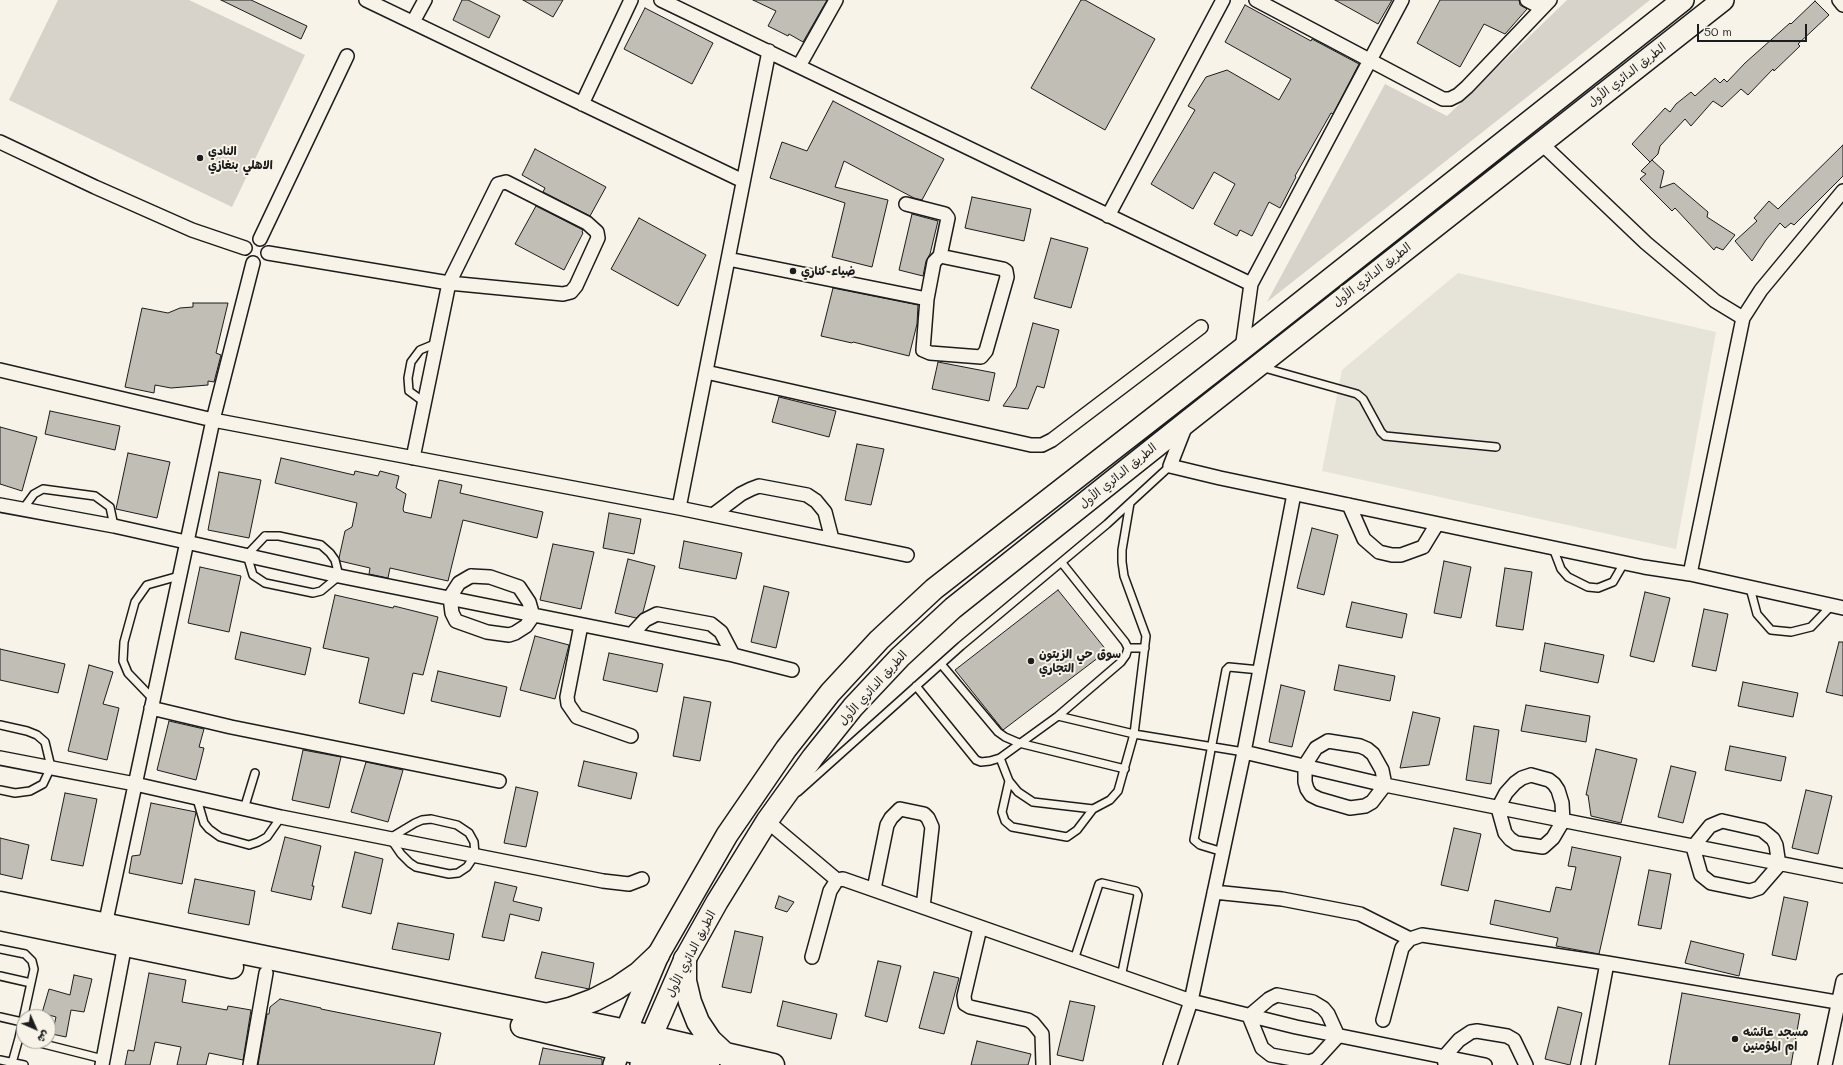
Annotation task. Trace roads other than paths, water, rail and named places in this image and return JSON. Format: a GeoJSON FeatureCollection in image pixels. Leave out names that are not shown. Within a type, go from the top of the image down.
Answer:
{"type":"FeatureCollection","features":[{"type":"Feature","properties":{"kind":"highway"},"geometry":{"type":"LineString","coordinates":[[0,903],[126,937],[544,1015],[620,1048]]}},
{"type":"Feature","properties":{"kind":"highway"},"geometry":{"type":"LineString","coordinates":[[0,919],[103,932]]}},
{"type":"Feature","properties":{"kind":"highway"},"geometry":{"type":"LineString","coordinates":[[126,937],[266,974],[543,1030],[620,1048],[645,1052],[773,1065]]}},
{"type":"Feature","properties":{"kind":"highway"},"geometry":{"type":"LineString","coordinates":[[544,1015],[570,1009],[612,991],[639,973],[658,955]]}},
{"type":"Feature","properties":{"kind":"highway"},"geometry":{"type":"LineString","coordinates":[[685,959],[685,981],[690,1002],[698,1022],[710,1040],[718,1060]]}},
{"type":"Feature","properties":{"kind":"main road","name":"الطريق الدائري الأول"},"geometry":{"type":"LineString","coordinates":[[620,1048],[658,955],[727,835],[786,749],[830,693],[879,640],[934,589],[1242,349],[1683,0]]}},
{"type":"Feature","properties":{"kind":"main road","name":"الطريق الدائري الأول"},"geometry":{"type":"LineString","coordinates":[[645,1052],[685,959],[717,902],[767,821],[813,757],[840,724],[900,657],[953,608],[1257,366],[1724,0]]}},
{"type":"Feature","properties":{"kind":"street"},"geometry":{"type":"LineString","coordinates":[[366,0],[744,181]]}},
{"type":"Feature","properties":{"kind":"street"},"geometry":{"type":"LineString","coordinates":[[413,22],[424,0]]}},
{"type":"Feature","properties":{"kind":"street"},"geometry":{"type":"LineString","coordinates":[[582,104],[631,0]]}},
{"type":"Feature","properties":{"kind":"street"},"geometry":{"type":"LineString","coordinates":[[661,0],[1251,284]]}},
{"type":"Feature","properties":{"kind":"street"},"geometry":{"type":"LineString","coordinates":[[799,66],[836,0]]}},
{"type":"Feature","properties":{"kind":"street"},"geometry":{"type":"LineString","coordinates":[[1108,216],[1223,0]]}},
{"type":"Feature","properties":{"kind":"street"},"geometry":{"type":"LineString","coordinates":[[1256,0],[1432,95],[1444,99],[1450,99],[1467,87],[1546,4]]}},
{"type":"Feature","properties":{"kind":"street"},"geometry":{"type":"LineString","coordinates":[[1242,349],[1251,284],[1402,0]]}},
{"type":"Feature","properties":{"kind":"street"},"geometry":{"type":"LineString","coordinates":[[1527,0],[1546,4]]}},
{"type":"Feature","properties":{"kind":"street"},"geometry":{"type":"LineString","coordinates":[[1839,0],[1843,5]]}},
{"type":"Feature","properties":{"kind":"street"},"geometry":{"type":"LineString","coordinates":[[679,508],[769,51]]}},
{"type":"Feature","properties":{"kind":"street"},"geometry":{"type":"LineString","coordinates":[[260,239],[347,56]]}},
{"type":"Feature","properties":{"kind":"street"},"geometry":{"type":"LineString","coordinates":[[0,142],[192,230],[245,248]]}},
{"type":"Feature","properties":{"kind":"street"},"geometry":{"type":"LineString","coordinates":[[1541,143],[1646,243],[1715,301],[1743,318]]}},
{"type":"Feature","properties":{"kind":"street"},"geometry":{"type":"LineString","coordinates":[[268,253],[449,283],[567,294],[576,286],[598,238],[597,232],[587,223],[510,184],[502,182],[495,189],[449,283],[413,458]]}},
{"type":"Feature","properties":{"kind":"street"},"geometry":{"type":"LineString","coordinates":[[1690,574],[1743,318],[1761,290],[1843,191]]}},
{"type":"Feature","properties":{"kind":"street"},"geometry":{"type":"LineString","coordinates":[[906,204],[948,216],[940,256],[934,262],[927,299],[923,348],[925,351],[930,353],[978,357],[985,355],[1007,277],[1006,271],[1003,269],[940,256]]}},
{"type":"Feature","properties":{"kind":"street"},"geometry":{"type":"LineString","coordinates":[[260,239],[267,245],[268,253],[263,261],[253,263],[246,257],[245,248],[250,240],[260,239]]}},
{"type":"Feature","properties":{"kind":"street"},"geometry":{"type":"LineString","coordinates":[[728,259],[927,299]]}},
{"type":"Feature","properties":{"kind":"street"},"geometry":{"type":"LineString","coordinates":[[103,932],[213,420],[253,263]]}},
{"type":"Feature","properties":{"kind":"street"},"geometry":{"type":"LineString","coordinates":[[706,372],[1031,445],[1042,446],[1052,440],[1200,327]]}},
{"type":"Feature","properties":{"kind":"street"},"geometry":{"type":"LineString","coordinates":[[0,370],[213,420],[679,508],[908,555]]}},
{"type":"Feature","properties":{"kind":"street"},"geometry":{"type":"LineString","coordinates":[[1188,421],[1170,466],[1213,477],[1349,506],[1624,563],[1690,574],[1837,607]]}},
{"type":"Feature","properties":{"kind":"street"},"geometry":{"type":"LineString","coordinates":[[713,515],[750,488],[759,486],[807,496],[816,501],[824,512],[832,539]]}},
{"type":"Feature","properties":{"kind":"street"},"geometry":{"type":"LineString","coordinates":[[1170,1065],[1191,1001],[1244,752],[1294,494]]}},
{"type":"Feature","properties":{"kind":"street"},"geometry":{"type":"LineString","coordinates":[[0,505],[114,526],[186,543],[247,554],[339,576],[450,597],[533,616],[632,634],[733,655],[792,670]]}},
{"type":"Feature","properties":{"kind":"street"},"geometry":{"type":"LineString","coordinates":[[1349,506],[1364,539],[1379,552],[1392,555],[1401,555],[1423,547],[1437,524]]}},
{"type":"Feature","properties":{"kind":"street"},"geometry":{"type":"LineString","coordinates":[[471,576],[490,577],[519,587],[529,602],[533,616],[526,626],[515,633],[509,635],[487,632],[456,621],[452,614],[450,597],[459,583],[466,578],[471,576]]}},
{"type":"Feature","properties":{"kind":"street"},"geometry":{"type":"LineString","coordinates":[[632,634],[645,620],[657,614],[711,624],[721,632],[733,655]]}},
{"type":"Feature","properties":{"kind":"street"},"geometry":{"type":"LineString","coordinates":[[581,625],[567,697],[568,704],[577,717],[631,736]]}},
{"type":"Feature","properties":{"kind":"street"},"geometry":{"type":"LineString","coordinates":[[152,703],[231,727],[499,781]]}},
{"type":"Feature","properties":{"kind":"street"},"geometry":{"type":"LineString","coordinates":[[1332,741],[1360,746],[1367,749],[1378,761],[1385,785],[1378,796],[1365,806],[1350,808],[1327,802],[1311,795],[1307,790],[1305,782],[1305,765],[1310,756],[1322,743],[1332,741]]}},
{"type":"Feature","properties":{"kind":"street"},"geometry":{"type":"LineString","coordinates":[[1244,752],[1305,765],[1385,785],[1563,822],[1843,876]]}},
{"type":"Feature","properties":{"kind":"street"},"geometry":{"type":"LineString","coordinates":[[0,758],[135,784],[281,817],[603,881],[629,884],[642,880]]}},
{"type":"Feature","properties":{"kind":"street"},"geometry":{"type":"LineString","coordinates":[[1531,775],[1549,780],[1558,790],[1563,822],[1552,838],[1543,846],[1516,843],[1505,833],[1498,808],[1506,794],[1515,783],[1522,778],[1531,775]]}},
{"type":"Feature","properties":{"kind":"street"},"geometry":{"type":"LineString","coordinates":[[874,890],[887,825],[891,818],[900,809],[924,814],[928,818],[932,827],[923,907]]}},
{"type":"Feature","properties":{"kind":"street"},"geometry":{"type":"LineString","coordinates":[[767,821],[837,880]]}},
{"type":"Feature","properties":{"kind":"street"},"geometry":{"type":"LineString","coordinates":[[1722,821],[1762,830],[1773,839],[1776,845],[1779,864],[1759,888],[1750,891],[1711,883],[1700,875],[1693,847],[1710,826],[1722,821]]}},
{"type":"Feature","properties":{"kind":"street"},"geometry":{"type":"LineString","coordinates":[[812,957],[827,898],[837,880],[843,878],[980,928],[1191,1001],[1249,1016],[1445,1061],[1485,1065]]}},
{"type":"Feature","properties":{"kind":"street"},"geometry":{"type":"LineString","coordinates":[[1214,892],[1282,899],[1360,914],[1410,939]]}},
{"type":"Feature","properties":{"kind":"street"},"geometry":{"type":"LineString","coordinates":[[980,928],[964,996],[965,1004],[970,1007],[1028,1020],[1033,1023],[1042,1034],[1044,1065]]}},
{"type":"Feature","properties":{"kind":"street"},"geometry":{"type":"LineString","coordinates":[[1383,1020],[1402,948],[1410,939],[1422,935],[1607,963],[1841,1003]]}},
{"type":"Feature","properties":{"kind":"street"},"geometry":{"type":"LineString","coordinates":[[102,1062],[126,937]]}},
{"type":"Feature","properties":{"kind":"street"},"geometry":{"type":"LineString","coordinates":[[1588,1065],[1607,963]]}},
{"type":"Feature","properties":{"kind":"street"},"geometry":{"type":"LineString","coordinates":[[250,1065],[266,974]]}},
{"type":"Feature","properties":{"kind":"street"},"geometry":{"type":"LineString","coordinates":[[1825,1065],[1841,1003],[1843,981]]}},
{"type":"Feature","properties":{"kind":"street"},"geometry":{"type":"LineString","coordinates":[[1249,1016],[1268,999],[1277,995],[1287,996],[1313,1002],[1323,1008],[1332,1021],[1338,1036]]}},
{"type":"Feature","properties":{"kind":"street"},"geometry":{"type":"LineString","coordinates":[[1249,1016],[1262,1048],[1271,1055],[1309,1062],[1317,1059],[1338,1036]]}},
{"type":"Feature","properties":{"kind":"street"},"geometry":{"type":"LineString","coordinates":[[1445,1061],[1464,1036],[1477,1031],[1511,1038],[1517,1044],[1526,1065]]}},
{"type":"Feature","properties":{"kind":"lane"},"geometry":{"type":"LineString","coordinates":[[424,402],[409,391],[408,378],[412,362],[420,350],[436,343]]}},
{"type":"Feature","properties":{"kind":"lane"},"geometry":{"type":"LineString","coordinates":[[1257,366],[1357,394],[1363,399],[1380,432],[1385,436],[1496,447]]}},
{"type":"Feature","properties":{"kind":"lane"},"geometry":{"type":"LineString","coordinates":[[767,821],[916,686],[1062,563],[1170,466]]}},
{"type":"Feature","properties":{"kind":"lane"},"geometry":{"type":"LineString","coordinates":[[23,509],[34,494],[43,489],[95,496],[110,507],[114,526]]}},
{"type":"Feature","properties":{"kind":"lane"},"geometry":{"type":"LineString","coordinates":[[1009,781],[1002,812],[1005,821],[1012,827],[1067,837],[1077,830],[1094,809],[1110,800],[1118,791],[1134,734],[1146,636],[1124,576],[1122,562],[1122,550],[1130,503]]}},
{"type":"Feature","properties":{"kind":"lane"},"geometry":{"type":"LineString","coordinates":[[265,536],[279,536],[301,540],[321,545],[330,553],[336,560],[339,576],[317,593],[272,585],[265,583],[253,575],[247,554],[265,536]]}},
{"type":"Feature","properties":{"kind":"lane"},"geometry":{"type":"LineString","coordinates":[[1553,548],[1561,569],[1568,577],[1588,587],[1598,588],[1613,582],[1624,563]]}},
{"type":"Feature","properties":{"kind":"lane"},"geometry":{"type":"LineString","coordinates":[[916,686],[976,760],[986,762],[1000,758],[1058,716],[1121,662],[1126,655],[1128,648],[1125,642],[1062,563]]}},
{"type":"Feature","properties":{"kind":"lane"},"geometry":{"type":"LineString","coordinates":[[152,703],[128,673],[123,661],[124,642],[135,602],[147,585],[179,576]]}},
{"type":"Feature","properties":{"kind":"lane"},"geometry":{"type":"LineString","coordinates":[[1750,588],[1757,614],[1771,630],[1791,632],[1811,626],[1837,607]]}},
{"type":"Feature","properties":{"kind":"lane"},"geometry":{"type":"LineString","coordinates":[[1128,648],[1145,648]]}},
{"type":"Feature","properties":{"kind":"lane"},"geometry":{"type":"LineString","coordinates":[[941,664],[998,732],[1019,743],[1124,769]]}},
{"type":"Feature","properties":{"kind":"lane"},"geometry":{"type":"LineString","coordinates":[[1223,852],[1200,845],[1194,840],[1226,670],[1229,667],[1260,670]]}},
{"type":"Feature","properties":{"kind":"lane"},"geometry":{"type":"LineString","coordinates":[[1058,716],[1134,734],[1244,752]]}},
{"type":"Feature","properties":{"kind":"lane"},"geometry":{"type":"LineString","coordinates":[[0,725],[27,730],[37,735],[45,742],[51,767],[44,784],[30,791],[16,793],[0,790]]}},
{"type":"Feature","properties":{"kind":"lane"},"geometry":{"type":"LineString","coordinates":[[1000,758],[1009,781],[1018,792],[1033,802],[1094,809]]}},
{"type":"Feature","properties":{"kind":"lane"},"geometry":{"type":"LineString","coordinates":[[244,809],[255,773]]}},
{"type":"Feature","properties":{"kind":"lane"},"geometry":{"type":"LineString","coordinates":[[197,799],[204,823],[209,829],[220,837],[249,845],[267,837],[281,817]]}},
{"type":"Feature","properties":{"kind":"lane"},"geometry":{"type":"LineString","coordinates":[[422,820],[443,821],[461,827],[469,833],[474,842],[475,855],[467,866],[458,873],[449,874],[416,866],[410,863],[390,838],[406,827],[422,820]]}},
{"type":"Feature","properties":{"kind":"lane"},"geometry":{"type":"LineString","coordinates":[[1074,960],[1100,884],[1102,883],[1136,891],[1138,895],[1122,977]]}},
{"type":"Feature","properties":{"kind":"lane"},"geometry":{"type":"LineString","coordinates":[[0,949],[25,954],[32,961],[34,969],[25,1009]]}},
{"type":"Feature","properties":{"kind":"lane"},"geometry":{"type":"LineString","coordinates":[[0,976],[31,983]]}},
{"type":"Feature","properties":{"kind":"lane"},"geometry":{"type":"LineString","coordinates":[[0,1017],[16,1021]]}},
{"type":"Feature","properties":{"kind":"lane"},"geometry":{"type":"LineString","coordinates":[[56,1048],[102,1062]]}},
{"type":"Feature","properties":{"kind":"lane"},"geometry":{"type":"LineString","coordinates":[[12,1063],[18,1049]]}},
{"type":"Feature","properties":{"kind":"lane"},"geometry":{"type":"LineString","coordinates":[[0,1060],[24,1065]]}},
{"type":"Feature","properties":{"kind":"place","name":"النادي الاهلي بنغازي"},"geometry":{"type":"Point","coordinates":[200,158]}},
{"type":"Feature","properties":{"kind":"place","name":"ضياء كناري"},"geometry":{"type":"Point","coordinates":[793,271]}},
{"type":"Feature","properties":{"kind":"place","name":"سوق حي الزيتون التجاري"},"geometry":{"type":"Point","coordinates":[1031,661]}},
{"type":"Feature","properties":{"kind":"place","name":"مسجد عائشه ام المؤمنين"},"geometry":{"type":"Point","coordinates":[1735,1039]}}]}
